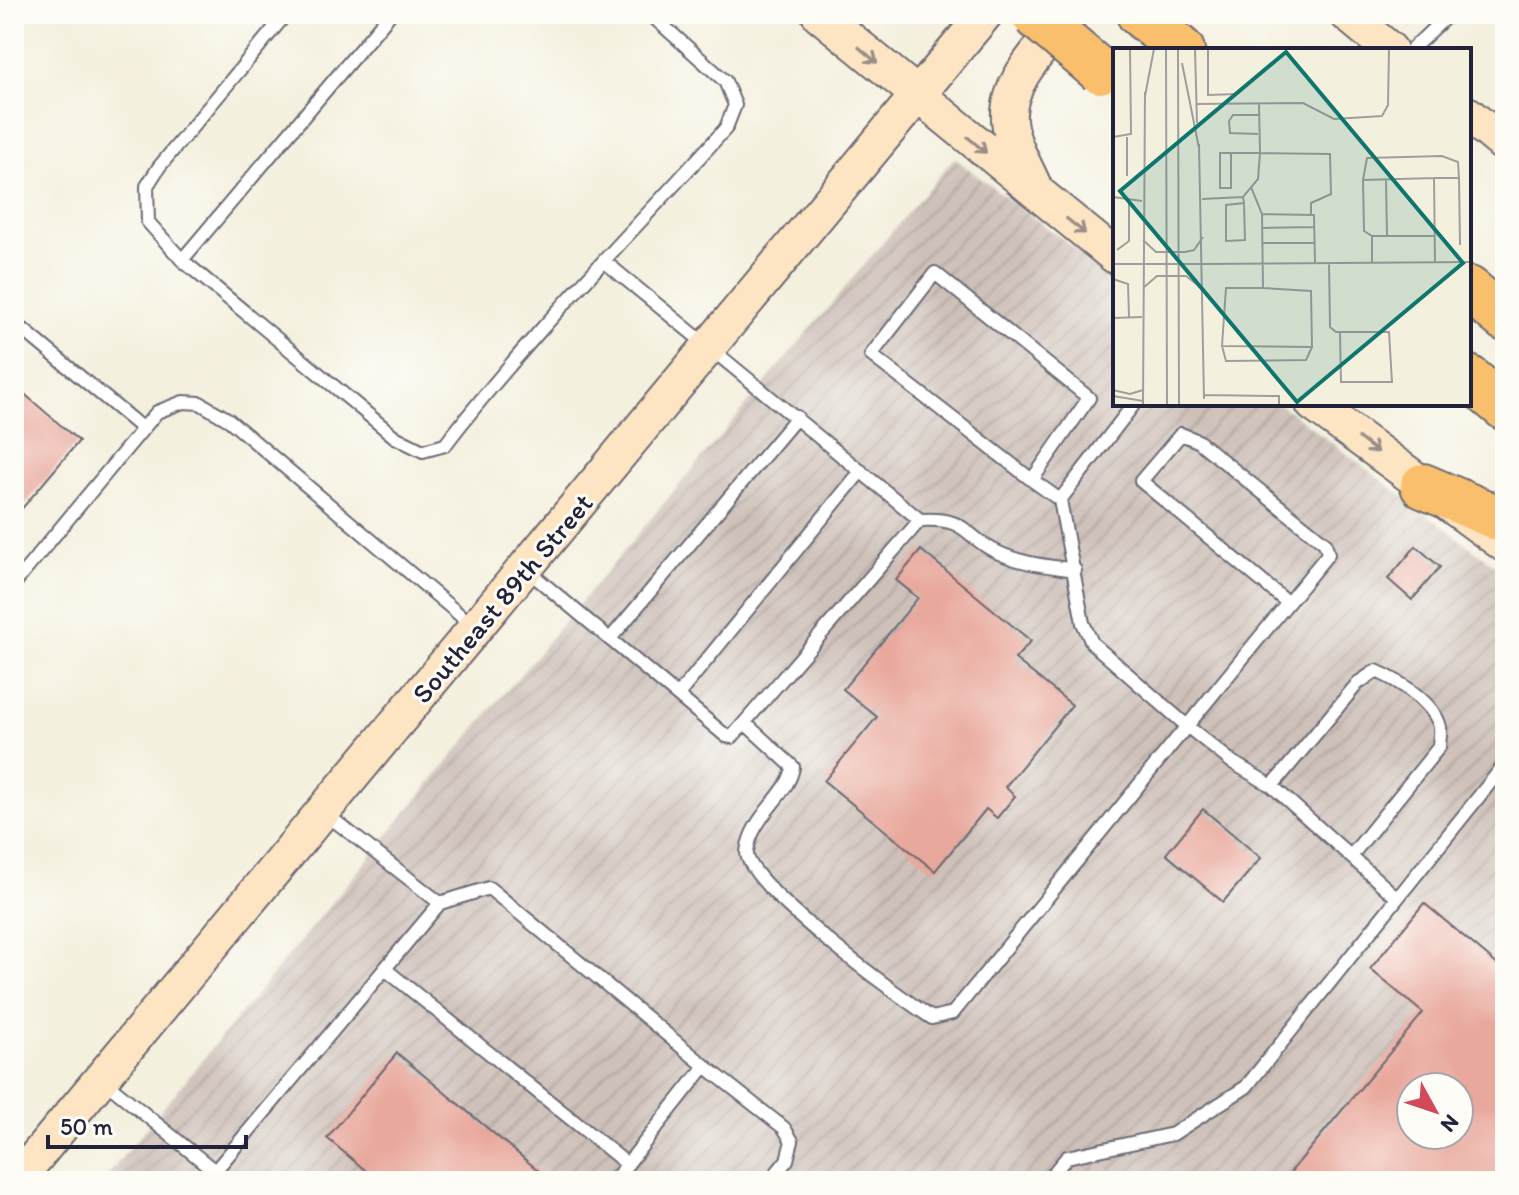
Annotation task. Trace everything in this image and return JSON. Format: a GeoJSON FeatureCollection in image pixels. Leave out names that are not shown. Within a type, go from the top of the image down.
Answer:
{"type":"FeatureCollection","features":[{"type":"Feature","properties":{"kind":"highway"},"geometry":{"type":"LineString","coordinates":[[1033,14],[1107,78]]}},
{"type":"Feature","properties":{"kind":"highway"},"geometry":{"type":"LineString","coordinates":[[1141,16],[1180,48]]}},
{"type":"Feature","properties":{"kind":"highway"},"geometry":{"type":"LineString","coordinates":[[1471,291],[1505,319]]}},
{"type":"Feature","properties":{"kind":"highway"},"geometry":{"type":"LineString","coordinates":[[1471,380],[1505,408]]}},
{"type":"Feature","properties":{"kind":"highway"},"geometry":{"type":"LineString","coordinates":[[1423,486],[1505,521]]}},
{"type":"Feature","properties":{"kind":"street"},"geometry":{"type":"LineString","coordinates":[[819,14],[1113,254]]}},
{"type":"Feature","properties":{"kind":"street","name":"Southeast 89th Street"},"geometry":{"type":"LineString","coordinates":[[16,1181],[985,14]]}},
{"type":"Feature","properties":{"kind":"street"},"geometry":{"type":"LineString","coordinates":[[1037,195],[1013,137],[1009,103],[1021,78],[1070,14]]}},
{"type":"Feature","properties":{"kind":"street"},"geometry":{"type":"LineString","coordinates":[[1347,14],[1388,48]]}},
{"type":"Feature","properties":{"kind":"street"},"geometry":{"type":"LineString","coordinates":[[1471,117],[1505,145]]}},
{"type":"Feature","properties":{"kind":"street"},"geometry":{"type":"LineString","coordinates":[[1316,406],[1505,545]]}},
{"type":"Feature","properties":{"kind":"lane"},"geometry":{"type":"LineString","coordinates":[[286,14],[159,167],[147,186],[148,222],[182,260],[395,437],[423,451],[445,445],[554,312],[605,262],[726,128],[735,105],[725,81],[650,14]]}},
{"type":"Feature","properties":{"kind":"lane"},"geometry":{"type":"LineString","coordinates":[[182,260],[390,14]]}},
{"type":"Feature","properties":{"kind":"lane"},"geometry":{"type":"LineString","coordinates":[[1413,48],[1449,14]]}},
{"type":"Feature","properties":{"kind":"lane"},"geometry":{"type":"LineString","coordinates":[[605,262],[920,520],[946,518],[995,552],[1019,561],[1075,570]]}},
{"type":"Feature","properties":{"kind":"lane"},"geometry":{"type":"LineString","coordinates":[[1032,480],[1089,398],[935,273],[871,355],[1032,480],[1060,500],[1083,623],[1092,643],[1232,762],[1272,786],[1396,897]]}},
{"type":"Feature","properties":{"kind":"lane"},"geometry":{"type":"LineString","coordinates":[[14,322],[143,429]]}},
{"type":"Feature","properties":{"kind":"lane"},"geometry":{"type":"LineString","coordinates":[[14,584],[157,412],[183,402],[200,403],[219,414],[289,469],[476,629]]}},
{"type":"Feature","properties":{"kind":"lane"},"geometry":{"type":"LineString","coordinates":[[1060,500],[1132,406]]}},
{"type":"Feature","properties":{"kind":"lane"},"geometry":{"type":"LineString","coordinates":[[610,639],[797,417]]}},
{"type":"Feature","properties":{"kind":"lane"},"geometry":{"type":"LineString","coordinates":[[746,724],[793,767],[792,776],[759,818],[749,840],[747,857],[759,878],[875,979],[932,1018],[953,1013],[1187,726],[1288,603],[1328,554],[1325,543],[1198,441],[1181,434],[1141,481],[1288,603]]}},
{"type":"Feature","properties":{"kind":"lane"},"geometry":{"type":"LineString","coordinates":[[678,695],[861,471]]}},
{"type":"Feature","properties":{"kind":"lane"},"geometry":{"type":"LineString","coordinates":[[526,569],[726,736],[739,733],[920,520]]}},
{"type":"Feature","properties":{"kind":"lane"},"geometry":{"type":"LineString","coordinates":[[1272,786],[1358,683],[1376,671],[1393,678],[1431,710],[1440,727],[1439,747],[1351,856]]}},
{"type":"Feature","properties":{"kind":"lane"},"geometry":{"type":"LineString","coordinates":[[1047,1181],[1067,1157],[1173,1134],[1246,1087],[1505,764]]}},
{"type":"Feature","properties":{"kind":"lane"},"geometry":{"type":"LineString","coordinates":[[324,812],[440,903]]}},
{"type":"Feature","properties":{"kind":"lane"},"geometry":{"type":"LineString","coordinates":[[215,1171],[440,903],[489,888],[784,1128],[792,1141],[787,1160],[770,1181]]}},
{"type":"Feature","properties":{"kind":"lane"},"geometry":{"type":"LineString","coordinates":[[385,969],[627,1164]]}},
{"type":"Feature","properties":{"kind":"lane"},"geometry":{"type":"LineString","coordinates":[[614,1181],[705,1066]]}},
{"type":"Feature","properties":{"kind":"lane"},"geometry":{"type":"LineString","coordinates":[[102,1079],[227,1181]]}},
{"type":"Feature","properties":{"kind":"shaded area"},"geometry":{"type":"Polygon","coordinates":[[[954,158],[1113,277],[1113,406],[1283,406],[1505,573],[1505,1181],[103,1181],[498,701],[954,158]]]}},
{"type":"Feature","properties":{"kind":"building"},"geometry":{"type":"Polygon","coordinates":[[[14,385],[79,441],[14,518],[14,385]]]}},
{"type":"Feature","properties":{"kind":"building"},"geometry":{"type":"Polygon","coordinates":[[[1416,546],[1440,567],[1412,600],[1388,579],[1416,546]]]}},
{"type":"Feature","properties":{"kind":"building"},"geometry":{"type":"Polygon","coordinates":[[[921,550],[1031,641],[1015,659],[1072,705],[1005,787],[1015,796],[997,818],[986,809],[935,871],[824,781],[877,717],[843,689],[918,598],[896,580],[921,550]]]}},
{"type":"Feature","properties":{"kind":"building"},"geometry":{"type":"Polygon","coordinates":[[[1203,809],[1261,858],[1223,902],[1166,854],[1203,809]]]}},
{"type":"Feature","properties":{"kind":"building"},"geometry":{"type":"Polygon","coordinates":[[[1424,903],[1505,971],[1505,1181],[1283,1181],[1423,1013],[1370,969],[1424,903]]]}},
{"type":"Feature","properties":{"kind":"building"},"geometry":{"type":"Polygon","coordinates":[[[397,1053],[551,1181],[378,1181],[327,1138],[397,1053]]]}}]}
